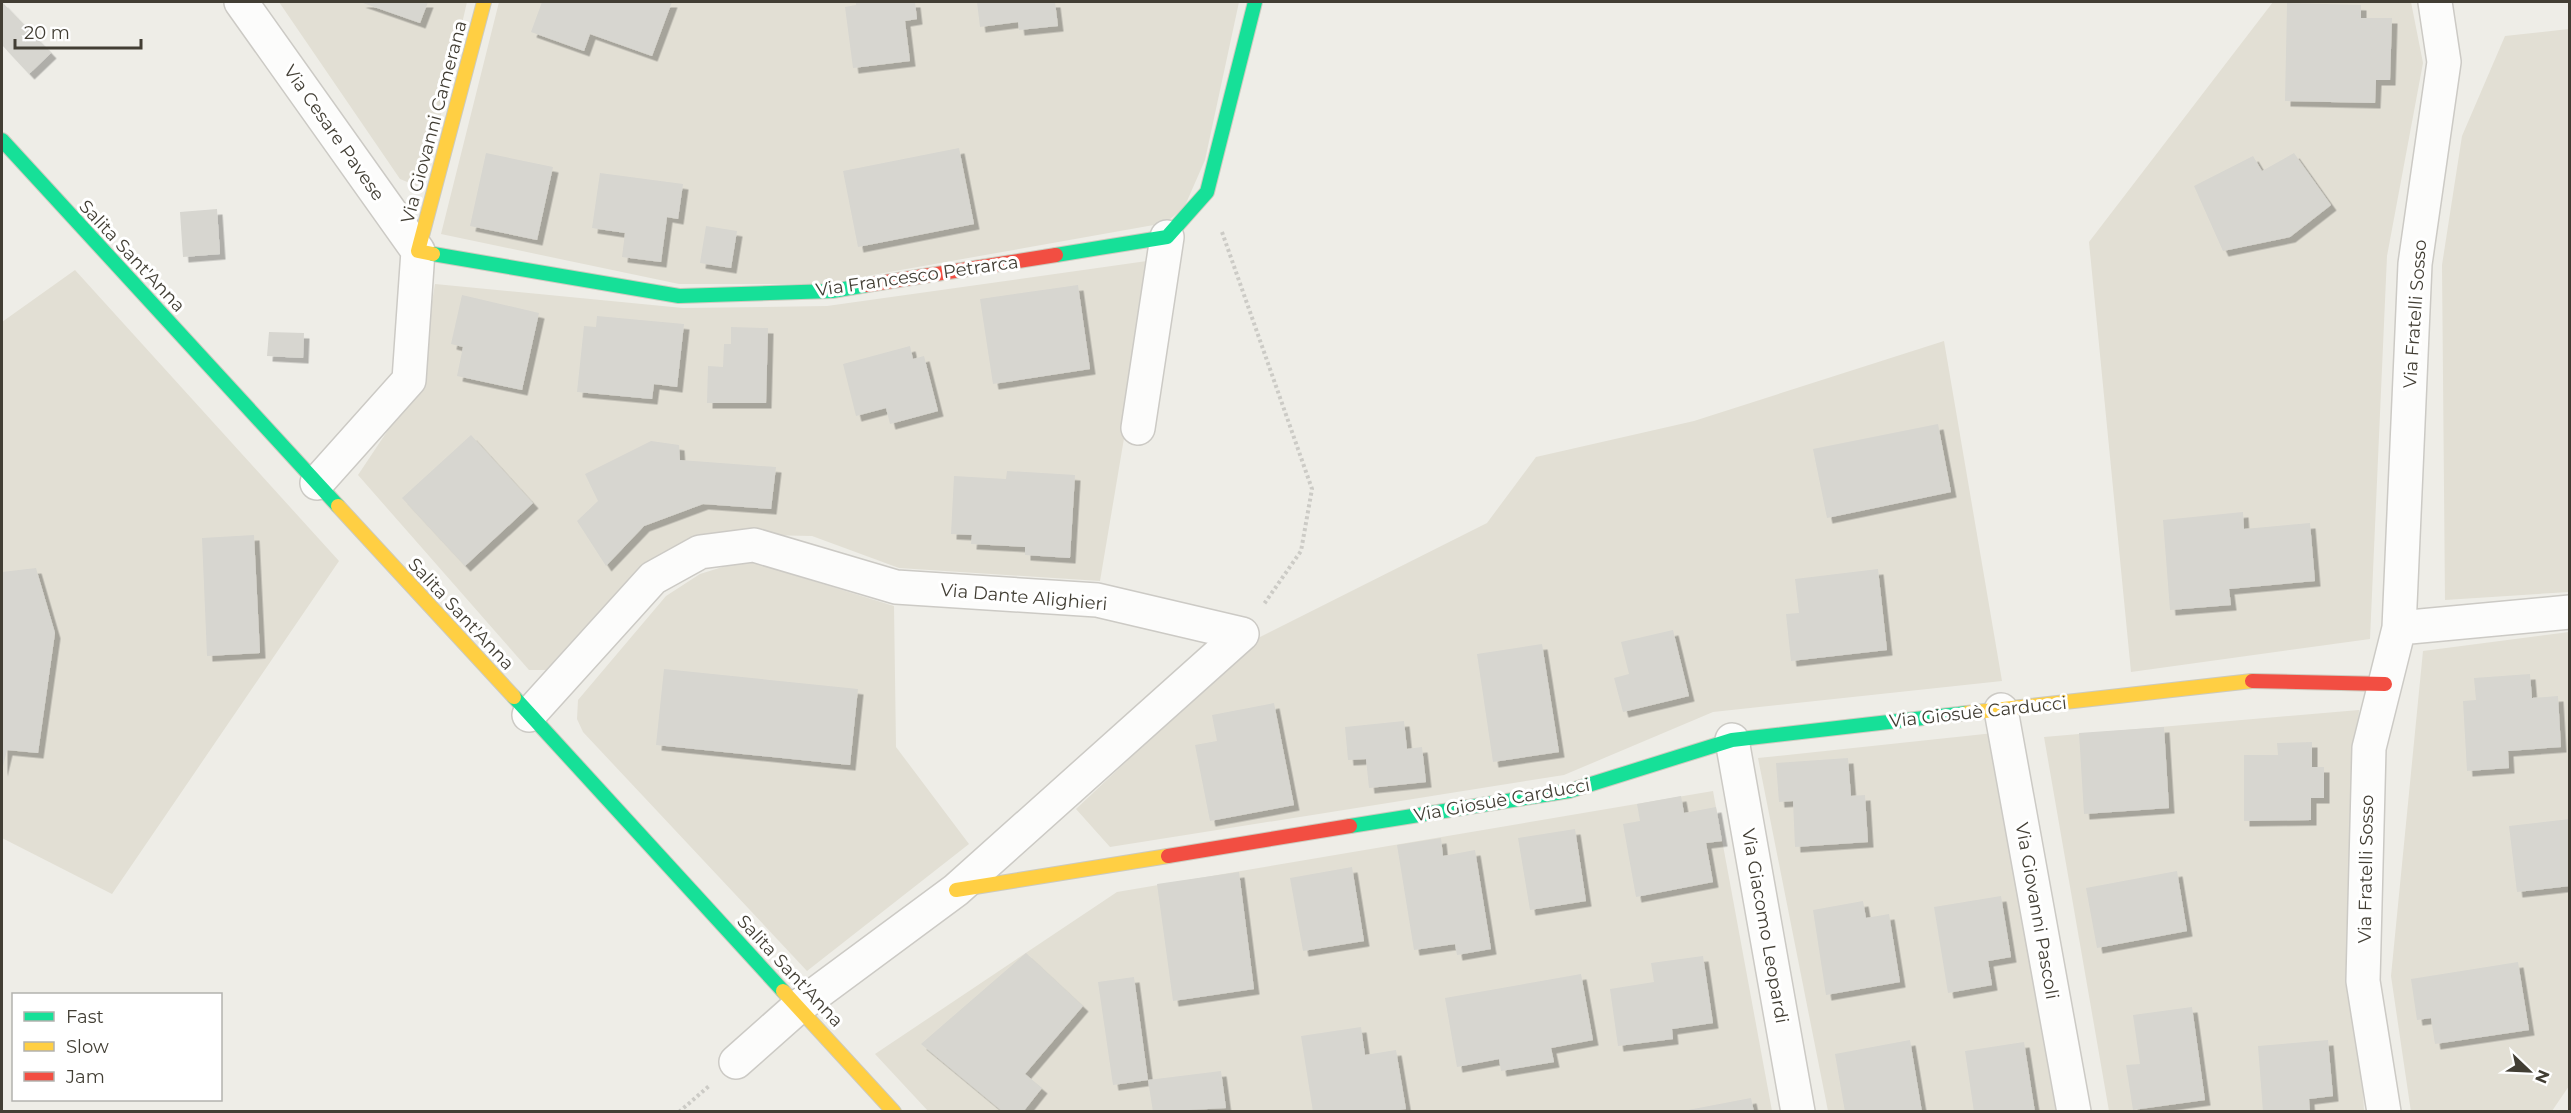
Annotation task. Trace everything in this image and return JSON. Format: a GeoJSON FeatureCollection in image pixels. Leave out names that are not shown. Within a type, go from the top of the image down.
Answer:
{"type":"FeatureCollection","features":[{"type":"Feature","properties":{"kind":"street","name":"Via Cesare Pavese"},"geometry":{"type":"LineString","coordinates":[[241,2],[418,251]]}},
{"type":"Feature","properties":{"kind":"street","name":"Via Giovanni Camerana"},"geometry":{"type":"LineString","coordinates":[[418,251],[484,2]]}},
{"type":"Feature","properties":{"kind":"street"},"geometry":{"type":"LineString","coordinates":[[1138,428],[1167,237],[1207,192],[1255,2]]}},
{"type":"Feature","properties":{"kind":"street","name":"Via Fratelli Sosso"},"geometry":{"type":"LineString","coordinates":[[2384,1112],[2364,981],[2369,748],[2399,628],[2415,264],[2444,62],[2435,2]]}},
{"type":"Feature","properties":{"kind":"street","name":"Salita Sant'Anna"},"geometry":{"type":"LineString","coordinates":[[2,140],[894,1112]]}},
{"type":"Feature","properties":{"kind":"street","name":"Via Francesco Petrarca"},"geometry":{"type":"LineString","coordinates":[[418,251],[679,296],[832,291],[1167,237]]}},
{"type":"Feature","properties":{"kind":"street"},"geometry":{"type":"LineString","coordinates":[[317,483],[409,380],[418,251]]}},
{"type":"Feature","properties":{"kind":"street","name":"Via Dante Alighieri"},"geometry":{"type":"LineString","coordinates":[[530,715],[653,578],[700,552],[754,545],[896,587],[1097,600],[1242,634]]}},
{"type":"Feature","properties":{"kind":"street"},"geometry":{"type":"LineString","coordinates":[[2399,628],[2570,612]]}},
{"type":"Feature","properties":{"kind":"street"},"geometry":{"type":"LineString","coordinates":[[956,890],[1242,634]]}},
{"type":"Feature","properties":{"kind":"street","name":"Via Giosuè Carducci"},"geometry":{"type":"LineString","coordinates":[[736,1062],[798,1007],[956,890],[1569,791],[1732,740],[2260,680],[2385,684]]}},
{"type":"Feature","properties":{"kind":"street","name":"Via Giovanni Pascoli"},"geometry":{"type":"LineString","coordinates":[[2001,710],[2074,1112]]}},
{"type":"Feature","properties":{"kind":"street","name":"Via Giacomo Leopardi"},"geometry":{"type":"LineString","coordinates":[[1732,740],[1798,1112]]}},
{"type":"Feature","properties":{"kind":"path"},"geometry":{"type":"LineString","coordinates":[[1207,192],[1312,489],[1301,551],[1242,634]]}},
{"type":"Feature","properties":{"kind":"shaded area"},"geometry":{"type":"Polygon","coordinates":[[[279,2],[467,2],[429,166],[417,186],[400,179],[279,2]]]}},
{"type":"Feature","properties":{"kind":"shaded area"},"geometry":{"type":"Polygon","coordinates":[[[499,2],[1239,2],[1205,160],[1184,208],[1165,223],[822,284],[679,284],[441,234],[499,2]]]}},
{"type":"Feature","properties":{"kind":"shaded area"},"geometry":{"type":"Polygon","coordinates":[[[2273,2],[2411,2],[2423,63],[2387,256],[2370,639],[2131,672],[2089,242],[2273,2]]]}},
{"type":"Feature","properties":{"kind":"shaded area"},"geometry":{"type":"Polygon","coordinates":[[[2569,29],[2569,592],[2445,600],[2442,265],[2462,136],[2505,36],[2569,29]]]}},
{"type":"Feature","properties":{"kind":"shaded area"},"geometry":{"type":"Polygon","coordinates":[[[1154,260],[1100,581],[899,568],[812,536],[707,534],[672,554],[552,670],[529,670],[358,475],[418,385],[435,284],[683,308],[827,306],[1154,260]]]}},
{"type":"Feature","properties":{"kind":"shaded area"},"geometry":{"type":"Polygon","coordinates":[[[75,270],[339,561],[112,894],[2,838],[2,322],[75,270]]]}},
{"type":"Feature","properties":{"kind":"shaded area"},"geometry":{"type":"Polygon","coordinates":[[[1944,341],[2002,681],[1713,712],[1564,775],[1110,847],[1076,809],[1256,639],[1487,523],[1536,457],[1694,421],[1944,341]]]}},
{"type":"Feature","properties":{"kind":"shaded area"},"geometry":{"type":"Polygon","coordinates":[[[745,560],[894,606],[896,747],[969,844],[807,971],[583,732],[577,719],[578,700],[666,596],[700,574],[745,560]]]}},
{"type":"Feature","properties":{"kind":"shaded area"},"geometry":{"type":"Polygon","coordinates":[[[2569,632],[2569,1086],[2552,1111],[2411,1112],[2391,976],[2423,651],[2569,632]]]}},
{"type":"Feature","properties":{"kind":"shaded area"},"geometry":{"type":"Polygon","coordinates":[[[2359,710],[2351,846],[2364,1111],[2109,1111],[2044,737],[2359,710]]]}},
{"type":"Feature","properties":{"kind":"shaded area"},"geometry":{"type":"Polygon","coordinates":[[[1994,733],[2058,1111],[1828,1111],[1758,758],[1994,733]]]}},
{"type":"Feature","properties":{"kind":"shaded area"},"geometry":{"type":"Polygon","coordinates":[[[1713,791],[1772,1111],[928,1111],[875,1054],[1117,892],[1713,791]]]}},
{"type":"Feature","properties":{"kind":"building"},"geometry":{"type":"Polygon","coordinates":[[[2,2],[51,53],[29,74],[2,45],[2,2]]]}},
{"type":"Feature","properties":{"kind":"building"},"geometry":{"type":"Polygon","coordinates":[[[360,2],[428,2],[420,23],[360,2]]]}},
{"type":"Feature","properties":{"kind":"building"},"geometry":{"type":"Polygon","coordinates":[[[542,2],[672,2],[652,56],[590,34],[584,51],[531,32],[542,2]]]}},
{"type":"Feature","properties":{"kind":"building"},"geometry":{"type":"Polygon","coordinates":[[[856,2],[915,2],[917,19],[905,21],[910,61],[853,68],[845,7],[856,5],[856,2]]]}},
{"type":"Feature","properties":{"kind":"building"},"geometry":{"type":"Polygon","coordinates":[[[977,2],[1055,2],[1058,26],[1019,30],[1018,22],[980,27],[977,2]]]}},
{"type":"Feature","properties":{"kind":"building"},"geometry":{"type":"Polygon","coordinates":[[[2287,3],[2361,5],[2361,18],[2392,18],[2390,80],[2376,80],[2375,103],[2285,101],[2287,3]]]}},
{"type":"Feature","properties":{"kind":"building"},"geometry":{"type":"Polygon","coordinates":[[[959,148],[974,224],[858,247],[843,171],[959,148]]]}},
{"type":"Feature","properties":{"kind":"building"},"geometry":{"type":"Polygon","coordinates":[[[486,153],[553,167],[537,240],[470,226],[486,153]]]}},
{"type":"Feature","properties":{"kind":"building"},"geometry":{"type":"Polygon","coordinates":[[[2294,153],[2331,205],[2290,237],[2223,251],[2194,186],[2253,156],[2262,171],[2294,153]]]}},
{"type":"Feature","properties":{"kind":"building"},"geometry":{"type":"Polygon","coordinates":[[[600,173],[683,184],[678,219],[667,217],[661,262],[622,257],[625,233],[592,228],[600,173]]]}},
{"type":"Feature","properties":{"kind":"building"},"geometry":{"type":"Polygon","coordinates":[[[217,209],[220,254],[183,257],[180,212],[217,209]]]}},
{"type":"Feature","properties":{"kind":"building"},"geometry":{"type":"Polygon","coordinates":[[[706,226],[737,231],[731,268],[700,263],[706,226]]]}},
{"type":"Feature","properties":{"kind":"building"},"geometry":{"type":"Polygon","coordinates":[[[1078,285],[1090,369],[993,384],[980,299],[1078,285]]]}},
{"type":"Feature","properties":{"kind":"building"},"geometry":{"type":"Polygon","coordinates":[[[462,295],[539,313],[522,390],[457,376],[463,347],[451,344],[462,295]]]}},
{"type":"Feature","properties":{"kind":"building"},"geometry":{"type":"Polygon","coordinates":[[[597,316],[684,324],[677,387],[654,384],[652,399],[577,392],[584,326],[596,327],[597,316]]]}},
{"type":"Feature","properties":{"kind":"building"},"geometry":{"type":"Polygon","coordinates":[[[731,327],[768,328],[766,403],[707,403],[708,366],[723,367],[724,344],[731,344],[731,327]]]}},
{"type":"Feature","properties":{"kind":"building"},"geometry":{"type":"Polygon","coordinates":[[[269,332],[304,333],[303,358],[267,356],[269,332]]]}},
{"type":"Feature","properties":{"kind":"building"},"geometry":{"type":"Polygon","coordinates":[[[910,346],[913,359],[924,356],[938,411],[890,424],[886,408],[856,416],[843,364],[910,346]]]}},
{"type":"Feature","properties":{"kind":"building"},"geometry":{"type":"Polygon","coordinates":[[[1938,424],[1951,492],[1827,518],[1813,449],[1938,424]]]}},
{"type":"Feature","properties":{"kind":"building"},"geometry":{"type":"Polygon","coordinates":[[[471,435],[533,503],[465,566],[402,498],[471,435]]]}},
{"type":"Feature","properties":{"kind":"building"},"geometry":{"type":"Polygon","coordinates":[[[651,441],[679,445],[680,460],[776,467],[771,509],[703,504],[644,526],[606,566],[577,521],[598,501],[585,474],[651,441]]]}},
{"type":"Feature","properties":{"kind":"building"},"geometry":{"type":"Polygon","coordinates":[[[1007,471],[1075,475],[1070,558],[1025,555],[1025,547],[971,544],[972,535],[951,534],[954,476],[1006,479],[1007,471]]]}},
{"type":"Feature","properties":{"kind":"building"},"geometry":{"type":"Polygon","coordinates":[[[2243,512],[2244,529],[2310,523],[2315,581],[2229,589],[2231,605],[2170,610],[2163,520],[2243,512]]]}},
{"type":"Feature","properties":{"kind":"building"},"geometry":{"type":"Polygon","coordinates":[[[254,535],[260,653],[207,656],[202,538],[254,535]]]}},
{"type":"Feature","properties":{"kind":"building"},"geometry":{"type":"Polygon","coordinates":[[[36,568],[55,633],[38,753],[7,750],[2,771],[2,572],[36,568]]]}},
{"type":"Feature","properties":{"kind":"building"},"geometry":{"type":"Polygon","coordinates":[[[1878,569],[1887,650],[1791,661],[1786,614],[1799,613],[1795,579],[1878,569]]]}},
{"type":"Feature","properties":{"kind":"building"},"geometry":{"type":"Polygon","coordinates":[[[1673,630],[1689,696],[1623,712],[1614,678],[1629,674],[1621,642],[1673,630]]]}},
{"type":"Feature","properties":{"kind":"building"},"geometry":{"type":"Polygon","coordinates":[[[1542,644],[1559,752],[1493,762],[1477,654],[1542,644]]]}},
{"type":"Feature","properties":{"kind":"building"},"geometry":{"type":"Polygon","coordinates":[[[664,669],[858,689],[850,765],[656,745],[664,669]]]}},
{"type":"Feature","properties":{"kind":"building"},"geometry":{"type":"Polygon","coordinates":[[[2530,674],[2532,698],[2558,696],[2561,747],[2508,751],[2509,768],[2467,771],[2463,701],[2476,700],[2474,678],[2530,674]]]}},
{"type":"Feature","properties":{"kind":"building"},"geometry":{"type":"Polygon","coordinates":[[[1274,703],[1294,805],[1210,821],[1195,745],[1217,741],[1212,715],[1274,703]]]}},
{"type":"Feature","properties":{"kind":"building"},"geometry":{"type":"Polygon","coordinates":[[[1404,721],[1407,749],[1422,747],[1426,782],[1369,788],[1366,759],[1348,760],[1345,727],[1404,721]]]}},
{"type":"Feature","properties":{"kind":"building"},"geometry":{"type":"Polygon","coordinates":[[[2164,727],[2169,808],[2084,814],[2079,733],[2164,727]]]}},
{"type":"Feature","properties":{"kind":"building"},"geometry":{"type":"Polygon","coordinates":[[[2312,742],[2312,767],[2324,767],[2324,798],[2311,798],[2311,820],[2244,821],[2244,755],[2278,755],[2277,743],[2312,742]]]}},
{"type":"Feature","properties":{"kind":"building"},"geometry":{"type":"Polygon","coordinates":[[[1848,758],[1851,796],[1865,795],[1868,842],[1795,847],[1793,801],[1779,802],[1776,763],[1848,758]]]}},
{"type":"Feature","properties":{"kind":"building"},"geometry":{"type":"Polygon","coordinates":[[[1681,796],[1684,813],[1716,807],[1722,841],[1706,843],[1713,882],[1636,897],[1623,824],[1640,821],[1637,804],[1681,796]]]}},
{"type":"Feature","properties":{"kind":"building"},"geometry":{"type":"Polygon","coordinates":[[[2570,819],[2570,886],[2517,892],[2509,826],[2570,819]]]}},
{"type":"Feature","properties":{"kind":"building"},"geometry":{"type":"Polygon","coordinates":[[[1575,829],[1586,901],[1530,910],[1518,838],[1575,829]]]}},
{"type":"Feature","properties":{"kind":"building"},"geometry":{"type":"Polygon","coordinates":[[[1441,838],[1443,856],[1475,850],[1491,949],[1457,955],[1455,944],[1414,950],[1397,845],[1441,838]]]}},
{"type":"Feature","properties":{"kind":"building"},"geometry":{"type":"Polygon","coordinates":[[[1352,867],[1364,941],[1303,951],[1290,878],[1352,867]]]}},
{"type":"Feature","properties":{"kind":"building"},"geometry":{"type":"Polygon","coordinates":[[[2177,871],[2187,931],[2097,948],[2086,888],[2177,871]]]}},
{"type":"Feature","properties":{"kind":"building"},"geometry":{"type":"Polygon","coordinates":[[[1239,872],[1254,989],[1173,1001],[1157,884],[1239,872]]]}},
{"type":"Feature","properties":{"kind":"building"},"geometry":{"type":"Polygon","coordinates":[[[2001,896],[2011,957],[1988,961],[1992,985],[1948,993],[1934,907],[2001,896]]]}},
{"type":"Feature","properties":{"kind":"building"},"geometry":{"type":"Polygon","coordinates":[[[1863,901],[1866,918],[1889,914],[1900,982],[1826,995],[1813,910],[1863,901]]]}},
{"type":"Feature","properties":{"kind":"building"},"geometry":{"type":"Polygon","coordinates":[[[1026,953],[1083,1006],[1025,1074],[1042,1088],[1023,1112],[1003,1112],[921,1044],[1026,953]]]}},
{"type":"Feature","properties":{"kind":"building"},"geometry":{"type":"Polygon","coordinates":[[[1703,956],[1713,1023],[1672,1029],[1673,1039],[1618,1046],[1610,989],[1654,982],[1651,963],[1703,956]]]}},
{"type":"Feature","properties":{"kind":"building"},"geometry":{"type":"Polygon","coordinates":[[[2518,962],[2529,1030],[2435,1044],[2431,1018],[2417,1020],[2411,979],[2518,962]]]}},
{"type":"Feature","properties":{"kind":"building"},"geometry":{"type":"Polygon","coordinates":[[[1581,974],[1593,1040],[1551,1048],[1554,1062],[1501,1071],[1499,1059],[1457,1067],[1445,998],[1581,974]]]}},
{"type":"Feature","properties":{"kind":"building"},"geometry":{"type":"Polygon","coordinates":[[[1134,977],[1148,1080],[1113,1085],[1098,982],[1134,977]]]}},
{"type":"Feature","properties":{"kind":"building"},"geometry":{"type":"Polygon","coordinates":[[[2192,1007],[2205,1100],[2133,1110],[2126,1065],[2140,1064],[2133,1015],[2192,1007]]]}},
{"type":"Feature","properties":{"kind":"building"},"geometry":{"type":"Polygon","coordinates":[[[1361,1027],[1365,1055],[1396,1050],[1406,1109],[1387,1112],[1313,1112],[1301,1036],[1361,1027]]]}},
{"type":"Feature","properties":{"kind":"building"},"geometry":{"type":"Polygon","coordinates":[[[1910,1040],[1922,1112],[1845,1112],[1835,1054],[1910,1040]]]}},
{"type":"Feature","properties":{"kind":"building"},"geometry":{"type":"Polygon","coordinates":[[[2328,1040],[2333,1096],[2309,1099],[2310,1112],[2263,1112],[2258,1046],[2328,1040]]]}},
{"type":"Feature","properties":{"kind":"building"},"geometry":{"type":"Polygon","coordinates":[[[2024,1042],[2035,1112],[1974,1112],[1965,1051],[2024,1042]]]}},
{"type":"Feature","properties":{"kind":"building"},"geometry":{"type":"Polygon","coordinates":[[[1221,1071],[1226,1108],[1153,1112],[1148,1080],[1221,1071]]]}},
{"type":"Feature","properties":{"kind":"building"},"geometry":{"type":"Polygon","coordinates":[[[1751,1098],[1754,1112],[1688,1112],[1688,1110],[1751,1098]]]}},
{"type":"Feature","properties":{"kind":"traffic: fast"},"geometry":{"type":"LineString","coordinates":[[1056,255],[1167,237],[1207,192],[1255,2]]}},
{"type":"Feature","properties":{"kind":"traffic: fast"},"geometry":{"type":"LineString","coordinates":[[2,140],[338,506]]}},
{"type":"Feature","properties":{"kind":"traffic: fast"},"geometry":{"type":"LineString","coordinates":[[433,254],[679,296],[832,291],[867,285]]}},
{"type":"Feature","properties":{"kind":"traffic: fast"},"geometry":{"type":"LineString","coordinates":[[514,697],[783,991]]}},
{"type":"Feature","properties":{"kind":"traffic: fast"},"geometry":{"type":"LineString","coordinates":[[1350,826],[1569,791],[1732,740],[1967,713]]}},
{"type":"Feature","properties":{"kind":"traffic: slow"},"geometry":{"type":"LineString","coordinates":[[433,254],[418,251],[484,2]]}},
{"type":"Feature","properties":{"kind":"traffic: slow"},"geometry":{"type":"LineString","coordinates":[[338,506],[514,697]]}},
{"type":"Feature","properties":{"kind":"traffic: slow"},"geometry":{"type":"LineString","coordinates":[[1967,713],[2252,681]]}},
{"type":"Feature","properties":{"kind":"traffic: slow"},"geometry":{"type":"LineString","coordinates":[[956,890],[1168,856]]}},
{"type":"Feature","properties":{"kind":"traffic: slow"},"geometry":{"type":"LineString","coordinates":[[783,991],[894,1112]]}},
{"type":"Feature","properties":{"kind":"traffic: jam"},"geometry":{"type":"LineString","coordinates":[[867,285],[1056,255]]}},
{"type":"Feature","properties":{"kind":"traffic: jam"},"geometry":{"type":"LineString","coordinates":[[2252,681],[2385,684]]}},
{"type":"Feature","properties":{"kind":"traffic: jam"},"geometry":{"type":"LineString","coordinates":[[1168,856],[1350,826]]}}]}
